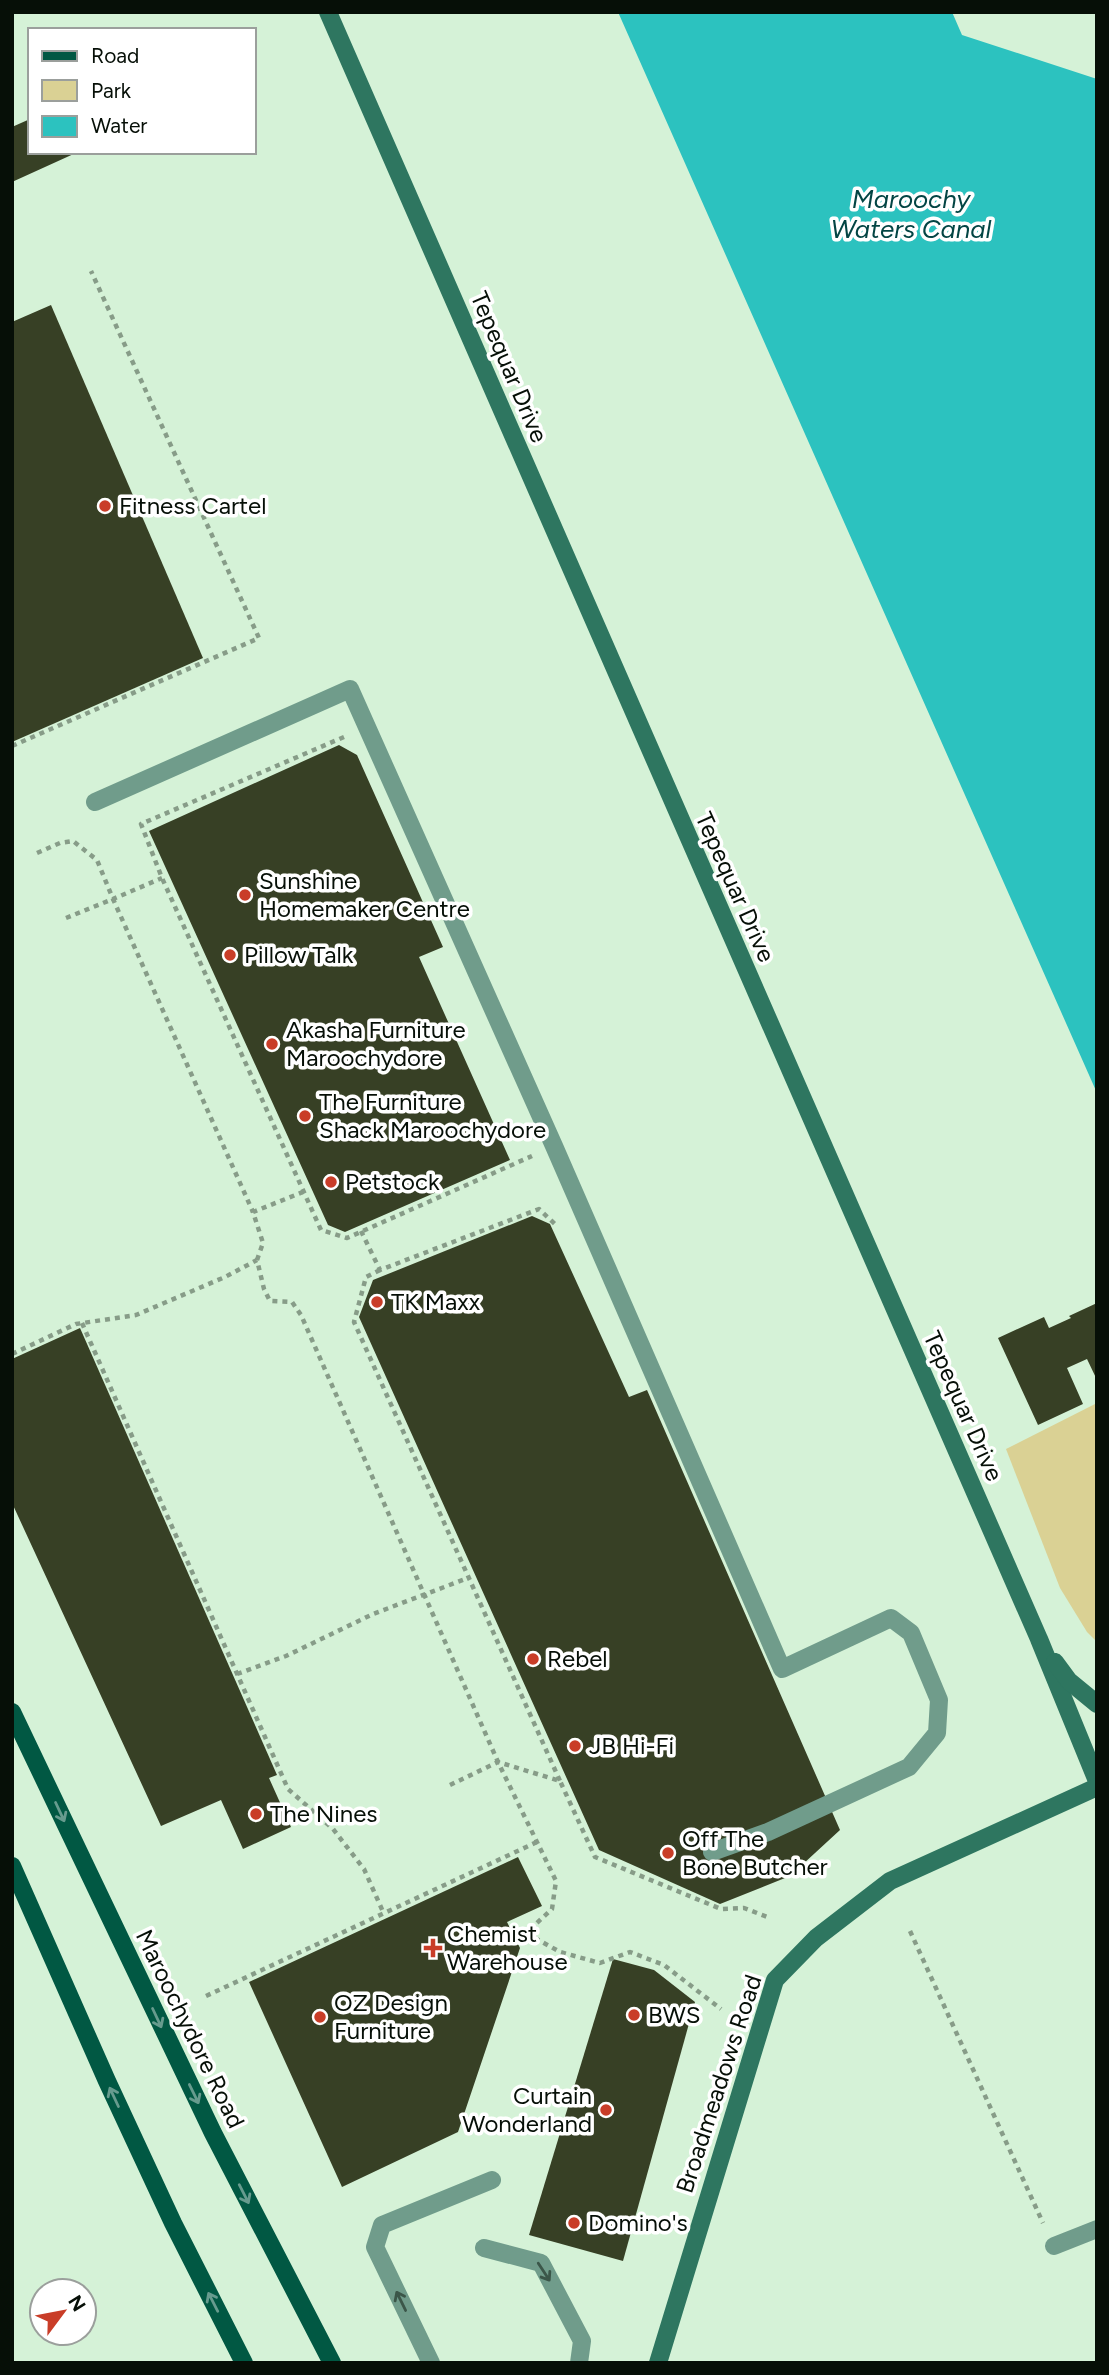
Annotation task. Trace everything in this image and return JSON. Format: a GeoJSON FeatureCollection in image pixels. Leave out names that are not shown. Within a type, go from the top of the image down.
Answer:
{"type":"FeatureCollection","features":[{"type":"Feature","properties":{"kind":"main road","name":"Maroochydore Road"},"geometry":{"type":"LineString","coordinates":[[12,1712],[207,2122],[332,2363]]}},
{"type":"Feature","properties":{"kind":"main road"},"geometry":{"type":"LineString","coordinates":[[12,1866],[173,2223],[244,2363]]}},
{"type":"Feature","properties":{"kind":"street","name":"Tepequar Drive"},"geometry":{"type":"LineString","coordinates":[[328,12],[1039,1639],[1097,1781]]}},
{"type":"Feature","properties":{"kind":"street"},"geometry":{"type":"LineString","coordinates":[[95,802],[350,689],[554,1146],[782,1669],[891,1618],[911,1633],[939,1700],[937,1733],[909,1767],[768,1832],[712,1852]]}},
{"type":"Feature","properties":{"kind":"street"},"geometry":{"type":"LineString","coordinates":[[1039,1639],[1069,1681],[1097,1704]]}},
{"type":"Feature","properties":{"kind":"street","name":"Broadmeadows Road"},"geometry":{"type":"LineString","coordinates":[[658,2363],[775,1980],[816,1938],[890,1881],[1097,1787]]}},
{"type":"Feature","properties":{"kind":"street"},"geometry":{"type":"LineString","coordinates":[[431,2363],[375,2247],[382,2225],[492,2180]]}},
{"type":"Feature","properties":{"kind":"street"},"geometry":{"type":"LineString","coordinates":[[1054,2246],[1097,2229]]}},
{"type":"Feature","properties":{"kind":"street"},"geometry":{"type":"LineString","coordinates":[[484,2248],[541,2263],[582,2341],[579,2363]]}},
{"type":"Feature","properties":{"kind":"path"},"geometry":{"type":"LineString","coordinates":[[12,746],[259,638],[91,271]]}},
{"type":"Feature","properties":{"kind":"path"},"geometry":{"type":"LineString","coordinates":[[375,745],[343,737],[141,824],[162,878],[321,1230],[347,1238],[554,1146]]}},
{"type":"Feature","properties":{"kind":"path"},"geometry":{"type":"LineString","coordinates":[[37,853],[60,843],[73,841],[97,860],[254,1212],[263,1243],[257,1260],[264,1289],[271,1301],[292,1302],[301,1315],[498,1762],[556,1881],[552,1909],[526,1933],[560,1952],[600,1962],[630,1952],[664,1965],[720,2009]]}},
{"type":"Feature","properties":{"kind":"path"},"geometry":{"type":"LineString","coordinates":[[66,918],[162,878]]}},
{"type":"Feature","properties":{"kind":"path"},"geometry":{"type":"LineString","coordinates":[[254,1212],[303,1192]]}},
{"type":"Feature","properties":{"kind":"path"},"geometry":{"type":"LineString","coordinates":[[591,1233],[564,1233],[539,1209],[366,1277],[354,1322],[595,1857],[721,1909],[744,1908],[770,1918]]}},
{"type":"Feature","properties":{"kind":"path"},"geometry":{"type":"LineString","coordinates":[[361,1231],[380,1270]]}},
{"type":"Feature","properties":{"kind":"path"},"geometry":{"type":"LineString","coordinates":[[12,1354],[76,1324],[136,1315],[225,1277],[257,1260]]}},
{"type":"Feature","properties":{"kind":"path"},"geometry":{"type":"LineString","coordinates":[[82,1323],[288,1789],[333,1829],[364,1869],[384,1914]]}},
{"type":"Feature","properties":{"kind":"path"},"geometry":{"type":"LineString","coordinates":[[237,1674],[286,1656],[373,1614],[468,1578]]}},
{"type":"Feature","properties":{"kind":"path"},"geometry":{"type":"LineString","coordinates":[[450,1785],[498,1762],[560,1781]]}},
{"type":"Feature","properties":{"kind":"path"},"geometry":{"type":"LineString","coordinates":[[206,1996],[537,1842]]}},
{"type":"Feature","properties":{"kind":"path"},"geometry":{"type":"LineString","coordinates":[[910,1931],[1054,2246]]}},
{"type":"Feature","properties":{"kind":"green space"},"geometry":{"type":"Polygon","coordinates":[[[1097,1403],[1097,1642],[1087,1632],[1060,1588],[1006,1449],[1097,1403]]]}},
{"type":"Feature","properties":{"kind":"water","name":"Maroochy Waters Canal"},"geometry":{"type":"Polygon","coordinates":[[[618,12],[952,12],[962,35],[1097,79],[1097,1093],[618,12]]]}},
{"type":"Feature","properties":{"kind":"building"},"geometry":{"type":"Polygon","coordinates":[[[28,120],[28,154],[74,154],[12,182],[12,127],[28,120]]]}},
{"type":"Feature","properties":{"kind":"building"},"geometry":{"type":"Polygon","coordinates":[[[51,305],[203,658],[12,742],[12,322],[51,305]]]}},
{"type":"Feature","properties":{"kind":"building"},"geometry":{"type":"Polygon","coordinates":[[[339,745],[357,755],[443,947],[419,957],[510,1160],[345,1232],[328,1225],[149,831],[339,745]]]}},
{"type":"Feature","properties":{"kind":"building"},"geometry":{"type":"Polygon","coordinates":[[[532,1216],[550,1224],[629,1397],[647,1390],[840,1830],[790,1876],[720,1904],[599,1850],[359,1317],[373,1280],[532,1216]]]}},
{"type":"Feature","properties":{"kind":"building"},"geometry":{"type":"Polygon","coordinates":[[[1097,1303],[1097,1380],[1087,1359],[1067,1368],[1083,1404],[1038,1425],[998,1338],[1044,1317],[1049,1328],[1097,1303]]]}},
{"type":"Feature","properties":{"kind":"building"},"geometry":{"type":"Polygon","coordinates":[[[80,1328],[277,1775],[269,1778],[291,1827],[243,1849],[221,1800],[161,1826],[12,1503],[12,1359],[80,1328]]]}},
{"type":"Feature","properties":{"kind":"building"},"geometry":{"type":"Polygon","coordinates":[[[518,1857],[542,1906],[507,1922],[520,1948],[458,2132],[342,2187],[249,1982],[518,1857]]]}},
{"type":"Feature","properties":{"kind":"building"},"geometry":{"type":"Polygon","coordinates":[[[613,1959],[654,1970],[695,2002],[623,2261],[529,2235],[613,1959]]]}},
{"type":"Feature","properties":{"kind":"place","name":"Fitness Cartel"},"geometry":{"type":"Point","coordinates":[105,506]}},
{"type":"Feature","properties":{"kind":"place","name":"Sunshine Homemaker Centre"},"geometry":{"type":"Point","coordinates":[245,895]}},
{"type":"Feature","properties":{"kind":"place","name":"Pillow Talk"},"geometry":{"type":"Point","coordinates":[230,955]}},
{"type":"Feature","properties":{"kind":"place","name":"Akasha Furniture Maroochydore"},"geometry":{"type":"Point","coordinates":[272,1044]}},
{"type":"Feature","properties":{"kind":"place","name":"The Furniture Shack Maroochydore"},"geometry":{"type":"Point","coordinates":[305,1116]}},
{"type":"Feature","properties":{"kind":"place","name":"Petstock"},"geometry":{"type":"Point","coordinates":[331,1182]}},
{"type":"Feature","properties":{"kind":"place","name":"TK Maxx"},"geometry":{"type":"Point","coordinates":[377,1302]}},
{"type":"Feature","properties":{"kind":"place","name":"Rebel"},"geometry":{"type":"Point","coordinates":[533,1659]}},
{"type":"Feature","properties":{"kind":"place","name":"JB Hi-Fi"},"geometry":{"type":"Point","coordinates":[575,1746]}},
{"type":"Feature","properties":{"kind":"place","name":"The Nines"},"geometry":{"type":"Point","coordinates":[256,1814]}},
{"type":"Feature","properties":{"kind":"place","name":"Off The Bone Butcher"},"geometry":{"type":"Point","coordinates":[668,1853]}},
{"type":"Feature","properties":{"kind":"place","name":"Chemist Warehouse"},"geometry":{"type":"Point","coordinates":[433,1948]}},
{"type":"Feature","properties":{"kind":"place","name":"BWS"},"geometry":{"type":"Point","coordinates":[634,2015]}},
{"type":"Feature","properties":{"kind":"place","name":"OZ Design Furniture"},"geometry":{"type":"Point","coordinates":[320,2017]}},
{"type":"Feature","properties":{"kind":"place","name":"Curtain Wonderland"},"geometry":{"type":"Point","coordinates":[606,2110]}},
{"type":"Feature","properties":{"kind":"place","name":"Domino's"},"geometry":{"type":"Point","coordinates":[574,2223]}}]}
